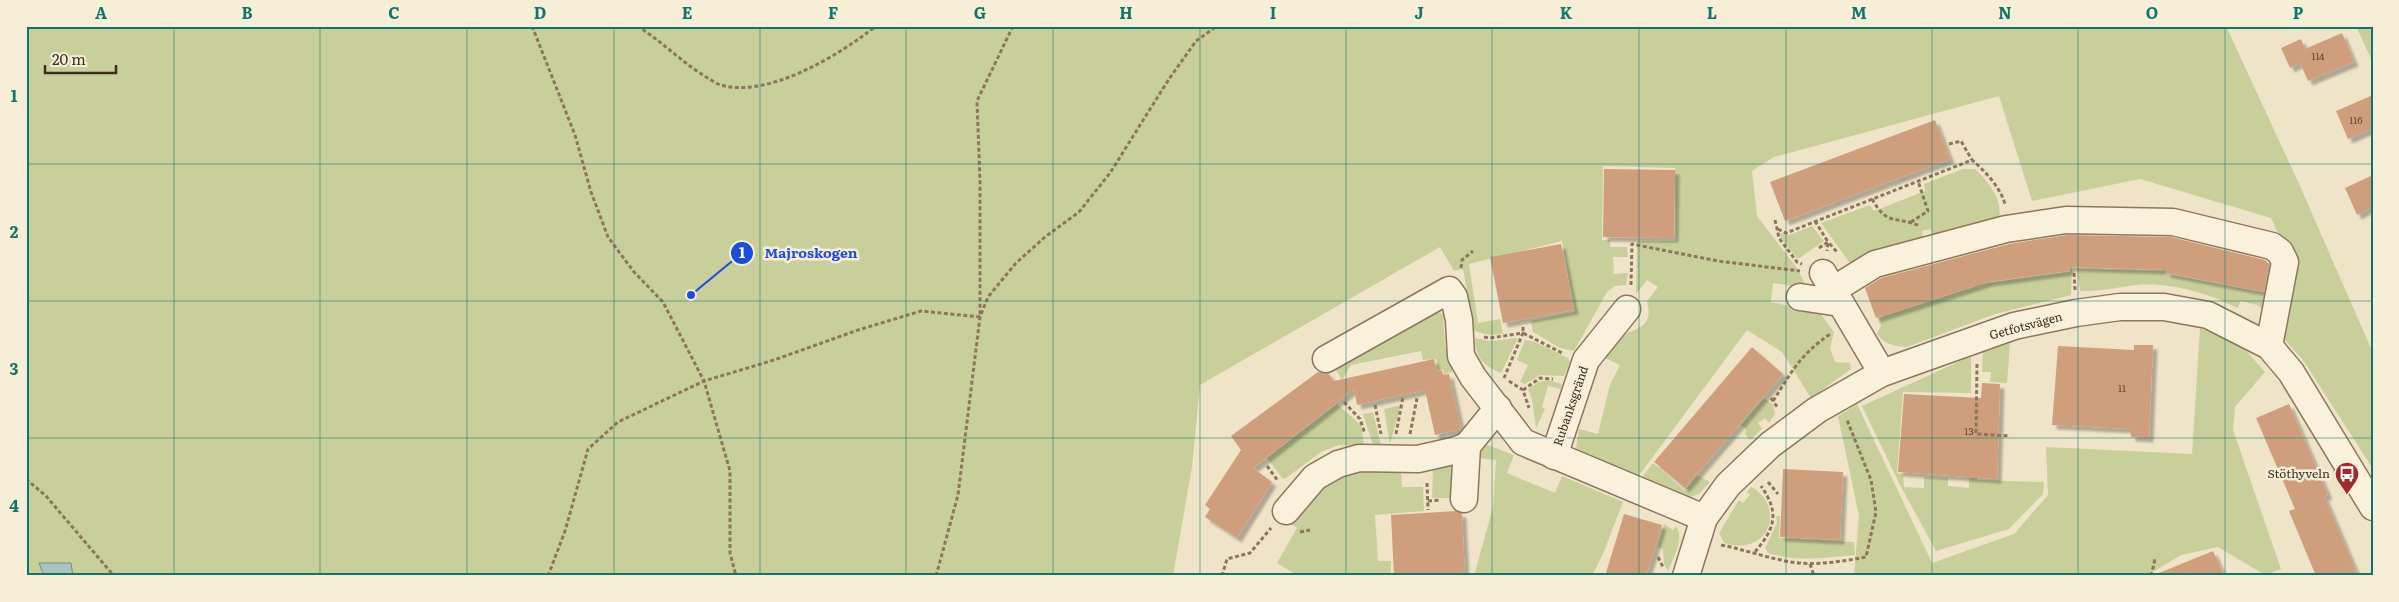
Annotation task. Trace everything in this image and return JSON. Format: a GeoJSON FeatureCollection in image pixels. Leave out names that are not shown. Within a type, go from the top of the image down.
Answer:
{"type":"FeatureCollection","features":[{"type":"Feature","properties":{"kind":"street"},"geometry":{"type":"LineString","coordinates":[[1800,297],[1828,275],[2006,229],[2066,220],[2174,222],[2272,246],[2280,252],[2285,262],[2269,346]]}},
{"type":"Feature","properties":{"kind":"street"},"geometry":{"type":"LineString","coordinates":[[1828,275],[1882,373]]}},
{"type":"Feature","properties":{"kind":"street","name":"Rubanksgränd"},"geometry":{"type":"LineString","coordinates":[[1326,359],[1449,290],[1454,298],[1459,320],[1461,356],[1473,377],[1523,442],[1704,518]]}},
{"type":"Feature","properties":{"kind":"street","name":"Rubanksgränd"},"geometry":{"type":"LineString","coordinates":[[1554,456],[1586,360],[1629,298]]}},
{"type":"Feature","properties":{"kind":"street","name":"Getfotsvägen"},"geometry":{"type":"LineString","coordinates":[[1686,576],[1704,518],[1728,485],[1770,445],[1817,410],[1882,373],[2014,326],[2076,313],[2120,307],[2164,306],[2208,315],[2269,346],[2291,372],[2373,507]]}},
{"type":"Feature","properties":{"kind":"street"},"geometry":{"type":"LineString","coordinates":[[1286,511],[1315,477],[1338,464],[1359,458],[1418,459],[1466,446],[1498,408]]}},
{"type":"Feature","properties":{"kind":"street"},"geometry":{"type":"LineString","coordinates":[[1464,499],[1466,446]]}},
{"type":"Feature","properties":{"kind":"path"},"geometry":{"type":"LineString","coordinates":[[532,26],[575,135],[591,192],[608,237],[634,272],[663,302],[704,381],[730,472],[730,552],[736,576]]}},
{"type":"Feature","properties":{"kind":"path"},"geometry":{"type":"LineString","coordinates":[[637,26],[691,68],[720,85],[756,87],[796,74],[849,48],[876,26]]}},
{"type":"Feature","properties":{"kind":"path"},"geometry":{"type":"LineString","coordinates":[[936,576],[958,496],[980,317],[980,181],[977,102],[1013,26]]}},
{"type":"Feature","properties":{"kind":"path"},"geometry":{"type":"LineString","coordinates":[[980,317],[988,297],[1016,263],[1045,237],[1079,212],[1110,173],[1169,79],[1196,41],[1217,26]]}},
{"type":"Feature","properties":{"kind":"path"},"geometry":{"type":"LineString","coordinates":[[1949,144],[1961,141],[1972,160],[1982,169],[2003,195],[2008,213],[2006,229]]}},
{"type":"Feature","properties":{"kind":"path"},"geometry":{"type":"LineString","coordinates":[[1778,229],[1786,233],[1972,160]]}},
{"type":"Feature","properties":{"kind":"path"},"geometry":{"type":"LineString","coordinates":[[1911,222],[1928,211],[1918,180]]}},
{"type":"Feature","properties":{"kind":"path"},"geometry":{"type":"LineString","coordinates":[[1872,199],[1878,212],[1885,218],[1911,222],[1927,229]]}},
{"type":"Feature","properties":{"kind":"path"},"geometry":{"type":"LineString","coordinates":[[1776,220],[1779,238],[1797,262],[1828,275]]}},
{"type":"Feature","properties":{"kind":"path"},"geometry":{"type":"LineString","coordinates":[[1629,298],[1632,244],[1718,261],[1828,275],[1851,270],[1828,242],[1815,221]]}},
{"type":"Feature","properties":{"kind":"path"},"geometry":{"type":"LineString","coordinates":[[1828,242],[1828,275]]}},
{"type":"Feature","properties":{"kind":"path"},"geometry":{"type":"LineString","coordinates":[[1461,272],[1462,260],[1473,251]]}},
{"type":"Feature","properties":{"kind":"path"},"geometry":{"type":"LineString","coordinates":[[1797,262],[1828,275]]}},
{"type":"Feature","properties":{"kind":"path"},"geometry":{"type":"LineString","coordinates":[[548,576],[565,531],[588,449],[618,422],[704,381],[774,360],[858,330],[921,311],[980,317]]}},
{"type":"Feature","properties":{"kind":"path"},"geometry":{"type":"LineString","coordinates":[[1504,378],[1523,333],[1523,327]]}},
{"type":"Feature","properties":{"kind":"path"},"geometry":{"type":"LineString","coordinates":[[1773,401],[1796,363],[1810,348],[1836,329]]}},
{"type":"Feature","properties":{"kind":"path"},"geometry":{"type":"LineString","coordinates":[[1480,337],[1490,338],[1523,333],[1565,354]]}},
{"type":"Feature","properties":{"kind":"path"},"geometry":{"type":"LineString","coordinates":[[1977,360],[1976,434],[2010,436]]}},
{"type":"Feature","properties":{"kind":"path"},"geometry":{"type":"LineString","coordinates":[[1496,375],[1523,390],[1529,404],[1529,416]]}},
{"type":"Feature","properties":{"kind":"path"},"geometry":{"type":"LineString","coordinates":[[1523,390],[1540,378],[1558,379]]}},
{"type":"Feature","properties":{"kind":"path"},"geometry":{"type":"LineString","coordinates":[[1389,459],[1404,397]]}},
{"type":"Feature","properties":{"kind":"path"},"geometry":{"type":"LineString","coordinates":[[1389,459],[1417,398]]}},
{"type":"Feature","properties":{"kind":"path"},"geometry":{"type":"LineString","coordinates":[[1344,402],[1389,459]]}},
{"type":"Feature","properties":{"kind":"path"},"geometry":{"type":"LineString","coordinates":[[1719,544],[1782,560],[1810,564],[1866,557],[1876,512],[1871,480],[1847,419]]}},
{"type":"Feature","properties":{"kind":"path"},"geometry":{"type":"LineString","coordinates":[[26,479],[46,496],[114,576]]}},
{"type":"Feature","properties":{"kind":"path"},"geometry":{"type":"LineString","coordinates":[[1755,552],[1769,535],[1773,518],[1770,499],[1760,484]]}},
{"type":"Feature","properties":{"kind":"path"},"geometry":{"type":"LineString","coordinates":[[1222,576],[1227,559],[1250,553],[1286,511]]}},
{"type":"Feature","properties":{"kind":"path"},"geometry":{"type":"LineString","coordinates":[[2151,576],[2155,559]]}},
{"type":"Feature","properties":{"kind":"path"},"geometry":{"type":"LineString","coordinates":[[1810,564],[1814,576]]}},
{"type":"Feature","properties":{"kind":"green space"},"geometry":{"type":"Polygon","coordinates":[[[26,26],[2226,26],[2300,186],[2373,353],[2373,469],[2303,360],[2284,339],[2283,313],[2293,268],[2271,218],[2140,179],[2032,201],[1999,96],[1774,157],[1752,171],[1757,216],[1797,268],[1807,288],[1773,283],[1771,302],[1820,313],[1834,332],[1830,348],[1835,362],[1850,363],[1851,369],[1811,398],[1782,352],[1747,330],[1635,481],[1577,456],[1576,448],[1579,429],[1598,434],[1610,385],[1620,365],[1603,357],[1615,339],[1646,323],[1648,317],[1647,301],[1658,287],[1647,280],[1636,294],[1637,241],[1676,241],[1675,168],[1603,166],[1602,240],[1610,240],[1610,247],[1627,247],[1628,257],[1613,257],[1614,274],[1628,273],[1626,285],[1615,286],[1607,292],[1574,351],[1560,348],[1533,332],[1531,321],[1575,312],[1562,241],[1469,264],[1478,323],[1500,319],[1503,334],[1490,335],[1474,331],[1463,269],[1454,271],[1440,247],[1200,385],[1192,467],[1173,576],[26,576],[26,26]]]}},
{"type":"Feature","properties":{"kind":"green space"},"geometry":{"type":"Polygon","coordinates":[[[2356,26],[2369,26],[2373,36],[2373,63],[2356,26]]]}},
{"type":"Feature","properties":{"kind":"green space"},"geometry":{"type":"Polygon","coordinates":[[[1963,169],[1975,169],[1990,185],[1999,205],[1999,220],[1933,240],[1931,229],[1922,231],[1924,242],[1852,266],[1821,223],[1870,205],[1874,211],[1925,191],[1924,184],[1963,169]]]}},
{"type":"Feature","properties":{"kind":"green space"},"geometry":{"type":"Polygon","coordinates":[[[1812,226],[1824,241],[1798,259],[1781,238],[1780,233],[1789,235],[1812,226]]]}},
{"type":"Feature","properties":{"kind":"green space"},"geometry":{"type":"Polygon","coordinates":[[[2070,268],[2072,268],[2071,295],[1995,314],[1907,347],[1890,344],[1877,334],[1881,326],[1878,318],[1973,287],[1973,285],[2070,272],[2070,268]]]}},
{"type":"Feature","properties":{"kind":"green space"},"geometry":{"type":"Polygon","coordinates":[[[2077,269],[2166,271],[2166,274],[2266,293],[2267,312],[2257,305],[2241,301],[2237,308],[2201,293],[2162,285],[2137,285],[2080,291],[2077,269]]]}},
{"type":"Feature","properties":{"kind":"green space"},"geometry":{"type":"Polygon","coordinates":[[[1433,311],[1443,314],[1445,346],[1453,372],[1444,374],[1443,369],[1438,370],[1436,359],[1423,360],[1421,351],[1351,365],[1342,380],[1334,366],[1433,311]]]}},
{"type":"Feature","properties":{"kind":"green space"},"geometry":{"type":"Polygon","coordinates":[[[2200,328],[2243,347],[2265,372],[2235,407],[2233,430],[2281,569],[2265,575],[2218,547],[2181,555],[2146,576],[1854,576],[1859,516],[1838,416],[1857,404],[1932,563],[2014,534],[2048,495],[2046,447],[2192,454],[2200,328]]]}},
{"type":"Feature","properties":{"kind":"green space"},"geometry":{"type":"Polygon","coordinates":[[[1475,338],[1490,341],[1518,338],[1501,373],[1485,364],[1479,356],[1475,345],[1475,338]]]}},
{"type":"Feature","properties":{"kind":"green space"},"geometry":{"type":"Polygon","coordinates":[[[1525,340],[1535,342],[1568,358],[1570,362],[1564,376],[1540,375],[1525,384],[1520,382],[1528,365],[1517,360],[1525,340]]]}},
{"type":"Feature","properties":{"kind":"green space"},"geometry":{"type":"Polygon","coordinates":[[[2010,343],[2007,383],[1990,382],[1991,372],[1982,372],[1983,352],[2010,343]]]}},
{"type":"Feature","properties":{"kind":"green space"},"geometry":{"type":"Polygon","coordinates":[[[1971,356],[1971,393],[1903,392],[1897,473],[1903,474],[1904,487],[1924,488],[1924,477],[1948,478],[1948,486],[1969,488],[1970,448],[1978,449],[1977,480],[2044,482],[2043,494],[2009,529],[1936,551],[1900,485],[1862,406],[1971,356]]]}},
{"type":"Feature","properties":{"kind":"green space"},"geometry":{"type":"Polygon","coordinates":[[[1548,380],[1562,384],[1561,389],[1548,386],[1542,407],[1545,409],[1536,428],[1532,399],[1528,389],[1539,382],[1548,380]]]}},
{"type":"Feature","properties":{"kind":"green space"},"geometry":{"type":"Polygon","coordinates":[[[1764,398],[1773,405],[1775,414],[1769,423],[1765,418],[1758,423],[1762,429],[1750,440],[1745,434],[1746,429],[1741,425],[1764,398]]]}},
{"type":"Feature","properties":{"kind":"green space"},"geometry":{"type":"Polygon","coordinates":[[[1337,404],[1361,425],[1364,446],[1339,445],[1321,452],[1285,479],[1282,478],[1267,458],[1337,404]]]}},
{"type":"Feature","properties":{"kind":"green space"},"geometry":{"type":"Polygon","coordinates":[[[1401,405],[1390,444],[1384,409],[1401,405]]]}},
{"type":"Feature","properties":{"kind":"green space"},"geometry":{"type":"Polygon","coordinates":[[[1373,412],[1382,449],[1380,454],[1372,442],[1363,414],[1373,412]]]}},
{"type":"Feature","properties":{"kind":"green space"},"geometry":{"type":"Polygon","coordinates":[[[1485,444],[1514,455],[1507,473],[1555,493],[1562,476],[1623,502],[1603,554],[1592,576],[1474,576],[1493,507],[1496,460],[1477,458],[1477,447],[1485,444]]]}},
{"type":"Feature","properties":{"kind":"green space"},"geometry":{"type":"Polygon","coordinates":[[[1653,463],[1685,491],[1697,475],[1710,482],[1699,494],[1685,499],[1639,481],[1653,463]]]}},
{"type":"Feature","properties":{"kind":"green space"},"geometry":{"type":"Polygon","coordinates":[[[1433,464],[1451,465],[1453,470],[1451,498],[1432,498],[1433,464]]]}},
{"type":"Feature","properties":{"kind":"green space"},"geometry":{"type":"Polygon","coordinates":[[[1401,466],[1402,487],[1423,487],[1424,511],[1375,515],[1378,561],[1391,561],[1391,576],[1298,576],[1277,563],[1297,528],[1289,523],[1321,487],[1342,473],[1401,466]]]}},
{"type":"Feature","properties":{"kind":"green space"},"geometry":{"type":"Polygon","coordinates":[[[1751,487],[1762,495],[1768,505],[1770,516],[1768,527],[1763,536],[1753,543],[1740,546],[1724,543],[1719,533],[1739,500],[1743,503],[1750,495],[1747,492],[1751,487]]]}},
{"type":"Feature","properties":{"kind":"green space"},"geometry":{"type":"Polygon","coordinates":[[[1776,516],[1780,516],[1779,538],[1854,542],[1855,555],[1823,558],[1789,558],[1768,553],[1765,548],[1777,523],[1776,516]]]}},
{"type":"Feature","properties":{"kind":"green space"},"geometry":{"type":"Polygon","coordinates":[[[1664,524],[1673,530],[1676,526],[1679,537],[1679,543],[1668,571],[1664,564],[1663,549],[1658,547],[1664,524]]]}},
{"type":"Feature","properties":{"kind":"water"},"geometry":{"type":"Polygon","coordinates":[[[39,563],[71,563],[73,576],[44,576],[39,563]]]}},
{"type":"Feature","properties":{"kind":"building"},"geometry":{"type":"Polygon","coordinates":[[[2342,33],[2354,62],[2308,81],[2300,63],[2290,68],[2281,48],[2301,39],[2305,49],[2342,33]]]}},
{"type":"Feature","properties":{"kind":"building"},"geometry":{"type":"Polygon","coordinates":[[[2373,95],[2373,128],[2348,139],[2336,111],[2373,95]]]}},
{"type":"Feature","properties":{"kind":"building"},"geometry":{"type":"Polygon","coordinates":[[[1935,120],[1950,159],[1785,221],[1770,182],[1935,120]]]}},
{"type":"Feature","properties":{"kind":"building"},"geometry":{"type":"Polygon","coordinates":[[[1604,169],[1675,170],[1674,238],[1603,237],[1604,169]]]}},
{"type":"Feature","properties":{"kind":"building"},"geometry":{"type":"Polygon","coordinates":[[[2373,175],[2373,207],[2357,215],[2345,188],[2373,175]]]}},
{"type":"Feature","properties":{"kind":"building"},"geometry":{"type":"Polygon","coordinates":[[[2067,235],[2171,237],[2265,260],[2269,264],[2264,292],[2166,273],[2166,270],[2070,267],[2069,271],[1988,282],[1876,318],[1865,288],[1881,278],[2009,244],[2067,235]]]}},
{"type":"Feature","properties":{"kind":"building"},"geometry":{"type":"Polygon","coordinates":[[[1561,244],[1574,310],[1503,323],[1490,257],[1561,244]]]}},
{"type":"Feature","properties":{"kind":"building"},"geometry":{"type":"Polygon","coordinates":[[[2134,345],[2153,345],[2149,438],[2131,437],[2131,429],[2052,425],[2058,346],[2134,350],[2134,345]]]}},
{"type":"Feature","properties":{"kind":"building"},"geometry":{"type":"Polygon","coordinates":[[[1752,347],[1783,374],[1685,488],[1654,462],[1752,347]]]}},
{"type":"Feature","properties":{"kind":"building"},"geometry":{"type":"Polygon","coordinates":[[[1434,359],[1437,371],[1442,370],[1443,375],[1449,374],[1461,429],[1435,435],[1425,390],[1357,405],[1354,389],[1253,468],[1272,482],[1237,538],[1205,517],[1210,509],[1205,505],[1241,450],[1231,436],[1318,372],[1328,373],[1334,381],[1434,359]]]}},
{"type":"Feature","properties":{"kind":"building"},"geometry":{"type":"Polygon","coordinates":[[[1982,383],[2000,384],[1997,479],[1898,472],[1904,394],[1981,398],[1982,383]]]}},
{"type":"Feature","properties":{"kind":"building"},"geometry":{"type":"Polygon","coordinates":[[[2289,404],[2328,495],[2324,496],[2358,576],[2316,576],[2289,511],[2295,509],[2256,418],[2289,404]]]}},
{"type":"Feature","properties":{"kind":"building"},"geometry":{"type":"Polygon","coordinates":[[[1783,469],[1843,472],[1840,540],[1780,537],[1783,469]]]}},
{"type":"Feature","properties":{"kind":"building"},"geometry":{"type":"Polygon","coordinates":[[[1456,511],[1462,514],[1465,576],[1394,576],[1391,515],[1456,511]]]}},
{"type":"Feature","properties":{"kind":"building"},"geometry":{"type":"Polygon","coordinates":[[[1624,514],[1662,525],[1646,576],[1605,576],[1624,514]]]}},
{"type":"Feature","properties":{"kind":"building"},"geometry":{"type":"Polygon","coordinates":[[[2213,551],[2224,576],[2154,576],[2154,575],[2213,551]]]}},
{"type":"Feature","properties":{"kind":"place","name":"Majroskogen"},"geometry":{"type":"Point","coordinates":[691,295]}},
{"type":"Feature","properties":{"kind":"place","name":"Stöthyveln"},"geometry":{"type":"Point","coordinates":[2347,495]}}]}
